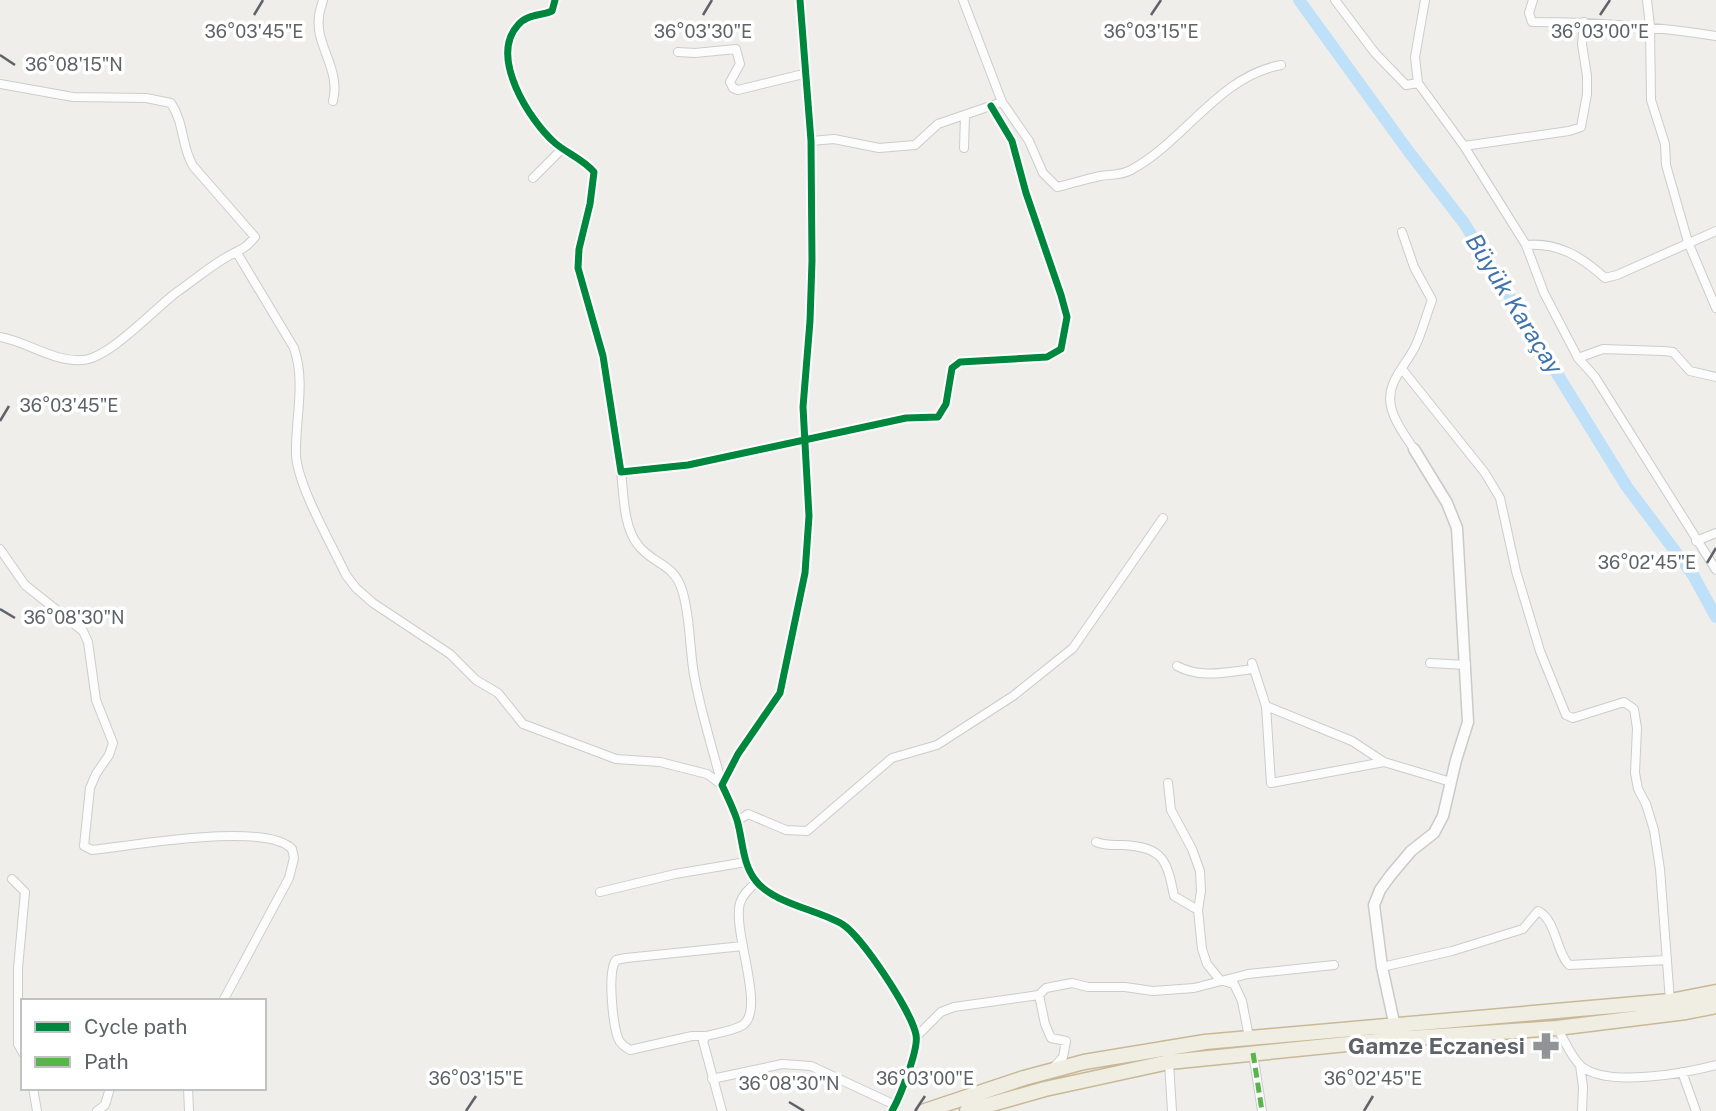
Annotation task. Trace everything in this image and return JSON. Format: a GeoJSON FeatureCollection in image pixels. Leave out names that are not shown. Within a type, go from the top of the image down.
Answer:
{"type":"FeatureCollection","features":[{"type":"Feature","properties":{"kind":"highway"},"geometry":{"type":"LineString","coordinates":[[925,1111],[1084,1062],[1249,1037],[1395,1027],[1670,1001],[1716,992]]}},
{"type":"Feature","properties":{"kind":"highway"},"geometry":{"type":"LineString","coordinates":[[974,1110],[1045,1089],[1169,1062],[1558,1028],[1716,1006]]}},
{"type":"Feature","properties":{"kind":"street"},"geometry":{"type":"LineString","coordinates":[[323,0],[318,19],[332,67],[335,93],[332,101]]}},
{"type":"Feature","properties":{"kind":"street"},"geometry":{"type":"LineString","coordinates":[[555,0],[552,11],[532,16],[519,23],[510,36],[510,72],[517,94],[538,124],[556,144],[586,163],[594,172],[590,204],[579,248],[578,268],[603,356],[628,524],[636,543],[646,554],[674,573],[683,590],[695,680],[722,785],[737,821],[746,862],[757,882],[778,897],[845,925],[867,949],[907,1012],[917,1036]]}},
{"type":"Feature","properties":{"kind":"street"},"geometry":{"type":"LineString","coordinates":[[722,785],[738,754],[779,693],[805,573],[809,516],[803,407],[812,261],[811,141],[800,0]]}},
{"type":"Feature","properties":{"kind":"street"},"geometry":{"type":"LineString","coordinates":[[963,0],[1002,102],[1029,141],[1044,173],[1057,187],[1131,170],[1162,149],[1235,84],[1262,68],[1281,65]]}},
{"type":"Feature","properties":{"kind":"street"},"geometry":{"type":"LineString","coordinates":[[1335,0],[1376,53],[1406,85],[1418,83]]}},
{"type":"Feature","properties":{"kind":"street"},"geometry":{"type":"LineString","coordinates":[[1425,0],[1415,57],[1418,83],[1464,146],[1526,245],[1544,293],[1578,358],[1595,377],[1716,570]]}},
{"type":"Feature","properties":{"kind":"street"},"geometry":{"type":"LineString","coordinates":[[1532,0],[1532,22],[1650,26],[1716,36]]}},
{"type":"Feature","properties":{"kind":"street"},"geometry":{"type":"LineString","coordinates":[[1647,0],[1651,100],[1665,144],[1666,165],[1688,242],[1716,308]]}},
{"type":"Feature","properties":{"kind":"street"},"geometry":{"type":"LineString","coordinates":[[1464,146],[1581,127],[1587,94],[1582,44],[1584,22]]}},
{"type":"Feature","properties":{"kind":"street"},"geometry":{"type":"LineString","coordinates":[[678,52],[736,49],[740,64],[730,82],[733,88],[738,90],[799,75],[806,76]]}},
{"type":"Feature","properties":{"kind":"street"},"geometry":{"type":"LineString","coordinates":[[0,84],[73,97],[146,98],[171,103],[183,128],[188,158],[193,166],[255,237],[243,251],[227,257],[175,294],[120,341],[94,359],[63,358],[0,337]]}},
{"type":"Feature","properties":{"kind":"street"},"geometry":{"type":"LineString","coordinates":[[811,141],[834,139],[878,148],[915,145],[938,124],[1002,102]]}},
{"type":"Feature","properties":{"kind":"street"},"geometry":{"type":"LineString","coordinates":[[621,472],[688,465],[906,418],[938,417],[946,404],[952,368],[960,362],[1046,356],[1061,349],[1067,317],[1061,295],[1026,193],[1012,141],[991,106]]}},
{"type":"Feature","properties":{"kind":"street"},"geometry":{"type":"LineString","coordinates":[[964,148],[965,115]]}},
{"type":"Feature","properties":{"kind":"street"},"geometry":{"type":"LineString","coordinates":[[533,178],[563,148]]}},
{"type":"Feature","properties":{"kind":"street"},"geometry":{"type":"LineString","coordinates":[[1526,245],[1544,243],[1571,253],[1605,278],[1716,231]]}},
{"type":"Feature","properties":{"kind":"street"},"geometry":{"type":"LineString","coordinates":[[1395,1027],[1382,967],[1374,905],[1380,890],[1411,851],[1434,832],[1443,816],[1468,722],[1457,528],[1447,503],[1401,430],[1391,408],[1393,384],[1416,345],[1432,300],[1414,267],[1402,232]]}},
{"type":"Feature","properties":{"kind":"street"},"geometry":{"type":"LineString","coordinates":[[237,253],[294,348],[300,363],[296,456],[300,475],[346,575],[356,588],[450,654],[476,680],[498,694],[523,724],[617,760],[672,765],[707,774],[722,785]]}},
{"type":"Feature","properties":{"kind":"street"},"geometry":{"type":"LineString","coordinates":[[1578,358],[1603,349],[1673,352],[1690,371],[1716,377]]}},
{"type":"Feature","properties":{"kind":"street"},"geometry":{"type":"LineString","coordinates":[[1402,369],[1486,473],[1500,498],[1516,571],[1540,651],[1566,715],[1573,718],[1624,702],[1634,709],[1637,728],[1636,781],[1654,830],[1660,869],[1670,1001]]}},
{"type":"Feature","properties":{"kind":"street"},"geometry":{"type":"LineString","coordinates":[[737,821],[747,814],[786,830],[807,831],[892,758],[937,745],[1013,696],[1073,648],[1163,518]]}},
{"type":"Feature","properties":{"kind":"street"},"geometry":{"type":"LineString","coordinates":[[1696,541],[1716,533]]}},
{"type":"Feature","properties":{"kind":"street"},"geometry":{"type":"LineString","coordinates":[[0,550],[25,585],[83,631],[89,642],[96,700],[113,743],[90,788],[84,846],[92,850],[235,834],[274,839],[292,849],[294,858],[289,877],[224,999]]}},
{"type":"Feature","properties":{"kind":"street"},"geometry":{"type":"LineString","coordinates":[[1430,663],[1466,665]]}},
{"type":"Feature","properties":{"kind":"street"},"geometry":{"type":"LineString","coordinates":[[1177,666],[1188,672],[1211,674],[1253,666],[1265,706],[1271,783],[1384,762]]}},
{"type":"Feature","properties":{"kind":"street"},"geometry":{"type":"LineString","coordinates":[[1265,706],[1352,741],[1384,762],[1451,782]]}},
{"type":"Feature","properties":{"kind":"street"},"geometry":{"type":"LineString","coordinates":[[1168,783],[1171,810],[1192,849],[1199,871],[1201,891],[1198,909],[1202,949],[1207,964],[1220,980],[1234,984],[1242,1001],[1249,1037]]}},
{"type":"Feature","properties":{"kind":"street"},"geometry":{"type":"LineString","coordinates":[[1096,842],[1106,846],[1141,847],[1155,851],[1164,859],[1170,870],[1174,896],[1198,909]]}},
{"type":"Feature","properties":{"kind":"street"},"geometry":{"type":"LineString","coordinates":[[600,892],[676,874],[746,862]]}},
{"type":"Feature","properties":{"kind":"street"},"geometry":{"type":"LineString","coordinates":[[12,878],[25,892],[18,981],[21,1048]]}},
{"type":"Feature","properties":{"kind":"street"},"geometry":{"type":"LineString","coordinates":[[743,946],[615,960],[611,967],[611,1001],[618,1038],[623,1046],[630,1050],[692,1036],[706,1036],[742,1026],[750,1017],[753,1003],[739,906],[745,892],[757,882]]}},
{"type":"Feature","properties":{"kind":"street"},"geometry":{"type":"LineString","coordinates":[[1382,967],[1452,951],[1522,929],[1538,911],[1545,916],[1569,965],[1667,960]]}},
{"type":"Feature","properties":{"kind":"street"},"geometry":{"type":"LineString","coordinates":[[712,1079],[782,1064],[811,1066],[894,1108],[911,1064],[917,1036],[941,1012],[954,1007],[1039,995],[1046,988],[1072,983],[1088,987],[1125,987],[1153,991],[1211,985],[1220,980],[1248,974],[1334,965]]}},
{"type":"Feature","properties":{"kind":"street"},"geometry":{"type":"LineString","coordinates":[[1039,995],[1051,1038],[1066,1041],[1063,1057],[1050,1071]]}},
{"type":"Feature","properties":{"kind":"street"},"geometry":{"type":"LineString","coordinates":[[1558,1028],[1580,1065],[1582,1111]]}},
{"type":"Feature","properties":{"kind":"street"},"geometry":{"type":"LineString","coordinates":[[706,1036],[704,1041],[712,1079],[722,1111]]}},
{"type":"Feature","properties":{"kind":"street"},"geometry":{"type":"LineString","coordinates":[[1253,1053],[1262,1111]]}},
{"type":"Feature","properties":{"kind":"street"},"geometry":{"type":"LineString","coordinates":[[1169,1062],[1172,1111]]}},
{"type":"Feature","properties":{"kind":"street"},"geometry":{"type":"LineString","coordinates":[[1580,1065],[1600,1075],[1630,1077],[1682,1072],[1716,1065]]}},
{"type":"Feature","properties":{"kind":"street"},"geometry":{"type":"LineString","coordinates":[[1682,1072],[1696,1111]]}},
{"type":"Feature","properties":{"kind":"street"},"geometry":{"type":"LineString","coordinates":[[33,1090],[37,1111]]}},
{"type":"Feature","properties":{"kind":"street"},"geometry":{"type":"LineString","coordinates":[[97,1111],[105,1105],[109,1090]]}},
{"type":"Feature","properties":{"kind":"street"},"geometry":{"type":"LineString","coordinates":[[188,1090],[189,1111]]}},
{"type":"Feature","properties":{"kind":"waterway","name":"Büyük Karaçay"},"geometry":{"type":"LineString","coordinates":[[1299,0],[1464,223],[1627,487],[1693,575],[1716,617]]}},
{"type":"Feature","properties":{"kind":"marked path"},"geometry":{"type":"LineString","coordinates":[[1253,1053],[1262,1111]]}},
{"type":"Feature","properties":{"kind":"cycle path"},"geometry":{"type":"LineString","coordinates":[[555,0],[552,11],[530,17],[518,25],[510,38],[510,70],[524,104],[545,133],[594,172],[590,204],[579,249],[578,268],[603,356],[621,472],[688,465],[906,418],[938,417],[946,404],[952,368],[960,362],[1047,357],[1061,349],[1067,317],[1061,295],[1026,193],[1012,141],[991,106]]}},
{"type":"Feature","properties":{"kind":"cycle path"},"geometry":{"type":"LineString","coordinates":[[800,0],[811,141],[812,261],[803,407],[809,516],[805,573],[780,693],[738,754],[722,785],[737,820],[748,867],[756,881],[773,895],[842,924],[873,958],[905,1010],[916,1035],[915,1051],[892,1111]]}},
{"type":"Feature","properties":{"kind":"place","name":"Gamze Eczanesi"},"geometry":{"type":"Point","coordinates":[1546,1046]}}]}
